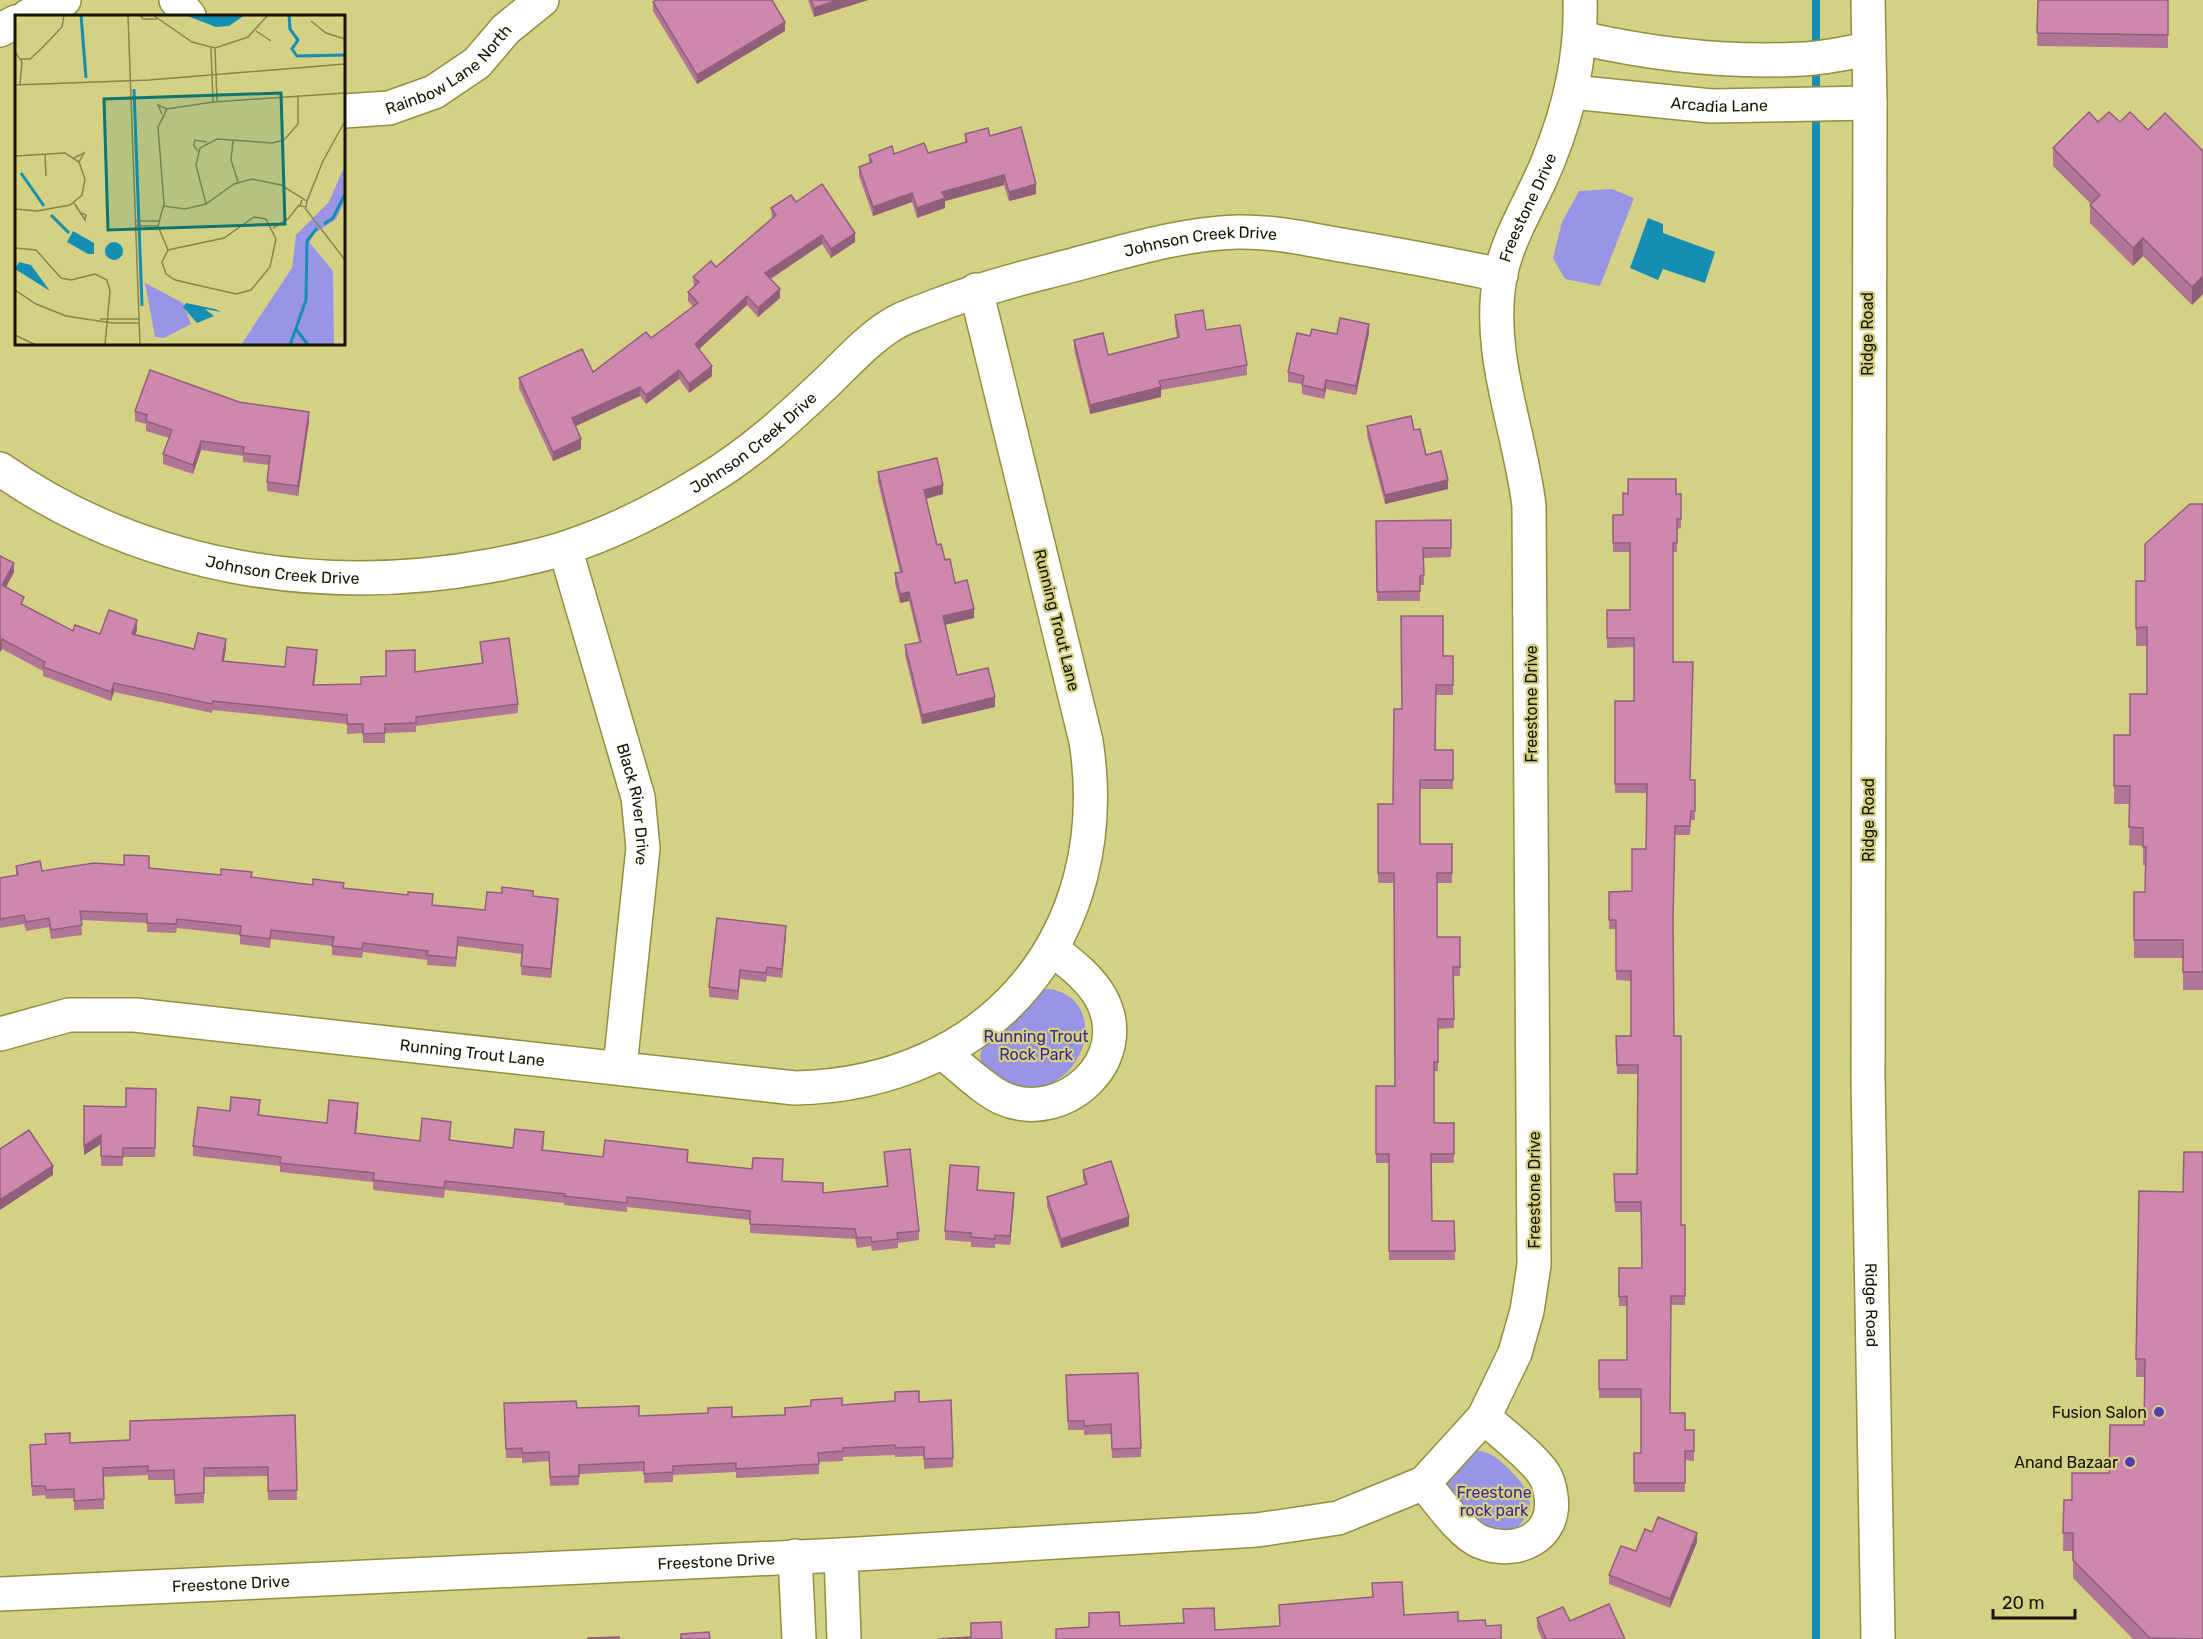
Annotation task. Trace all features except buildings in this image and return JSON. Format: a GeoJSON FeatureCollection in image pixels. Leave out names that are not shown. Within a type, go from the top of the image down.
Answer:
{"type":"FeatureCollection","features":[{"type":"Feature","properties":{"kind":"street"},"geometry":{"type":"LineString","coordinates":[[30,15],[64,0]]}},
{"type":"Feature","properties":{"kind":"street"},"geometry":{"type":"LineString","coordinates":[[176,0],[188,15]]}},
{"type":"Feature","properties":{"kind":"street","name":"Rainbow Lane North"},"geometry":{"type":"LineString","coordinates":[[345,111],[389,108],[434,92],[477,63],[506,30],[542,0]]}},
{"type":"Feature","properties":{"kind":"street","name":"Freestone Drive"},"geometry":{"type":"LineString","coordinates":[[0,1594],[841,1555],[1257,1530],[1338,1518],[1424,1483],[1485,1417],[1515,1353],[1527,1311],[1534,1265],[1530,506],[1526,476],[1499,358],[1497,319],[1501,275],[1516,230],[1549,160],[1572,92],[1581,38],[1581,0]]}},
{"type":"Feature","properties":{"kind":"street","name":"Ridge Road"},"geometry":{"type":"LineString","coordinates":[[1868,0],[1870,103],[1868,1079],[1878,1639]]}},
{"type":"Feature","properties":{"kind":"street"},"geometry":{"type":"LineString","coordinates":[[0,30],[15,22]]}},
{"type":"Feature","properties":{"kind":"street"},"geometry":{"type":"LineString","coordinates":[[1581,38],[1632,50],[1710,59],[1806,59],[1868,49]]}},
{"type":"Feature","properties":{"kind":"street","name":"Arcadia Lane"},"geometry":{"type":"LineString","coordinates":[[1572,92],[1712,106],[1870,103]]}},
{"type":"Feature","properties":{"kind":"street","name":"Johnson Creek Drive"},"geometry":{"type":"LineString","coordinates":[[0,469],[41,496],[139,541],[174,552],[254,571],[344,579],[397,579],[457,572],[565,548],[623,526],[706,481],[777,429],[894,323],[976,290],[1191,236],[1239,232],[1318,241],[1501,275]]}},
{"type":"Feature","properties":{"kind":"street","name":"Running Trout Lane"},"geometry":{"type":"LineString","coordinates":[[0,1034],[69,1015],[135,1015],[795,1088],[818,1088],[892,1073],[943,1053],[981,1029],[1030,980],[1053,950],[1066,921],[1081,875],[1091,813],[1091,771],[1086,741],[976,290]]}},
{"type":"Feature","properties":{"kind":"street","name":"Black River Drive"},"geometry":{"type":"LineString","coordinates":[[565,548],[638,797],[642,820],[640,873],[620,1067]]}},
{"type":"Feature","properties":{"kind":"street"},"geometry":{"type":"LineString","coordinates":[[943,1053],[1000,1097],[1020,1103],[1038,1105],[1053,1102],[1083,1086],[1103,1062],[1108,1048],[1110,1027],[1101,997],[1077,969],[1053,950]]}},
{"type":"Feature","properties":{"kind":"street"},"geometry":{"type":"LineString","coordinates":[[1424,1483],[1450,1515],[1478,1542],[1502,1548],[1518,1547],[1535,1540],[1543,1532],[1552,1509],[1545,1475],[1485,1417]]}},
{"type":"Feature","properties":{"kind":"street"},"geometry":{"type":"LineString","coordinates":[[841,1555],[844,1639]]}},
{"type":"Feature","properties":{"kind":"street"},"geometry":{"type":"LineString","coordinates":[[795,1556],[799,1639]]}},
{"type":"Feature","properties":{"kind":"green space"},"geometry":{"type":"Polygon","coordinates":[[[1612,189],[1634,198],[1600,286],[1565,279],[1553,258],[1562,222],[1579,191],[1612,189]]]}},
{"type":"Feature","properties":{"kind":"green space","name":"Running Trout Rock Park"},"geometry":{"type":"Polygon","coordinates":[[[1048,989],[1067,995],[1079,1007],[1085,1022],[1084,1040],[1078,1057],[1067,1072],[1051,1084],[1012,1090],[985,1072],[981,1063],[984,1045],[996,1027],[1028,997],[1036,991],[1048,989]]]}},
{"type":"Feature","properties":{"kind":"green space","name":"Freestone rock park"},"geometry":{"type":"Polygon","coordinates":[[[1468,1450],[1481,1451],[1495,1457],[1509,1469],[1528,1494],[1529,1510],[1519,1526],[1509,1535],[1481,1533],[1442,1482],[1468,1450]]]}},
{"type":"Feature","properties":{"kind":"water"},"geometry":{"type":"Polygon","coordinates":[[[1648,218],[1663,224],[1663,233],[1715,252],[1705,283],[1663,269],[1658,280],[1630,268],[1648,218]]]}},
{"type":"Feature","properties":{"kind":"waterway"},"geometry":{"type":"LineString","coordinates":[[1816,0],[1816,52]]}},
{"type":"Feature","properties":{"kind":"waterway"},"geometry":{"type":"LineString","coordinates":[[1816,64],[1816,97]]}},
{"type":"Feature","properties":{"kind":"waterway"},"geometry":{"type":"LineString","coordinates":[[1816,109],[1816,1639]]}},
{"type":"Feature","properties":{"kind":"place","name":"Fusion Salon"},"geometry":{"type":"Point","coordinates":[2159,1412]}},
{"type":"Feature","properties":{"kind":"place","name":"Anand Bazaar"},"geometry":{"type":"Point","coordinates":[2130,1462]}}]}
